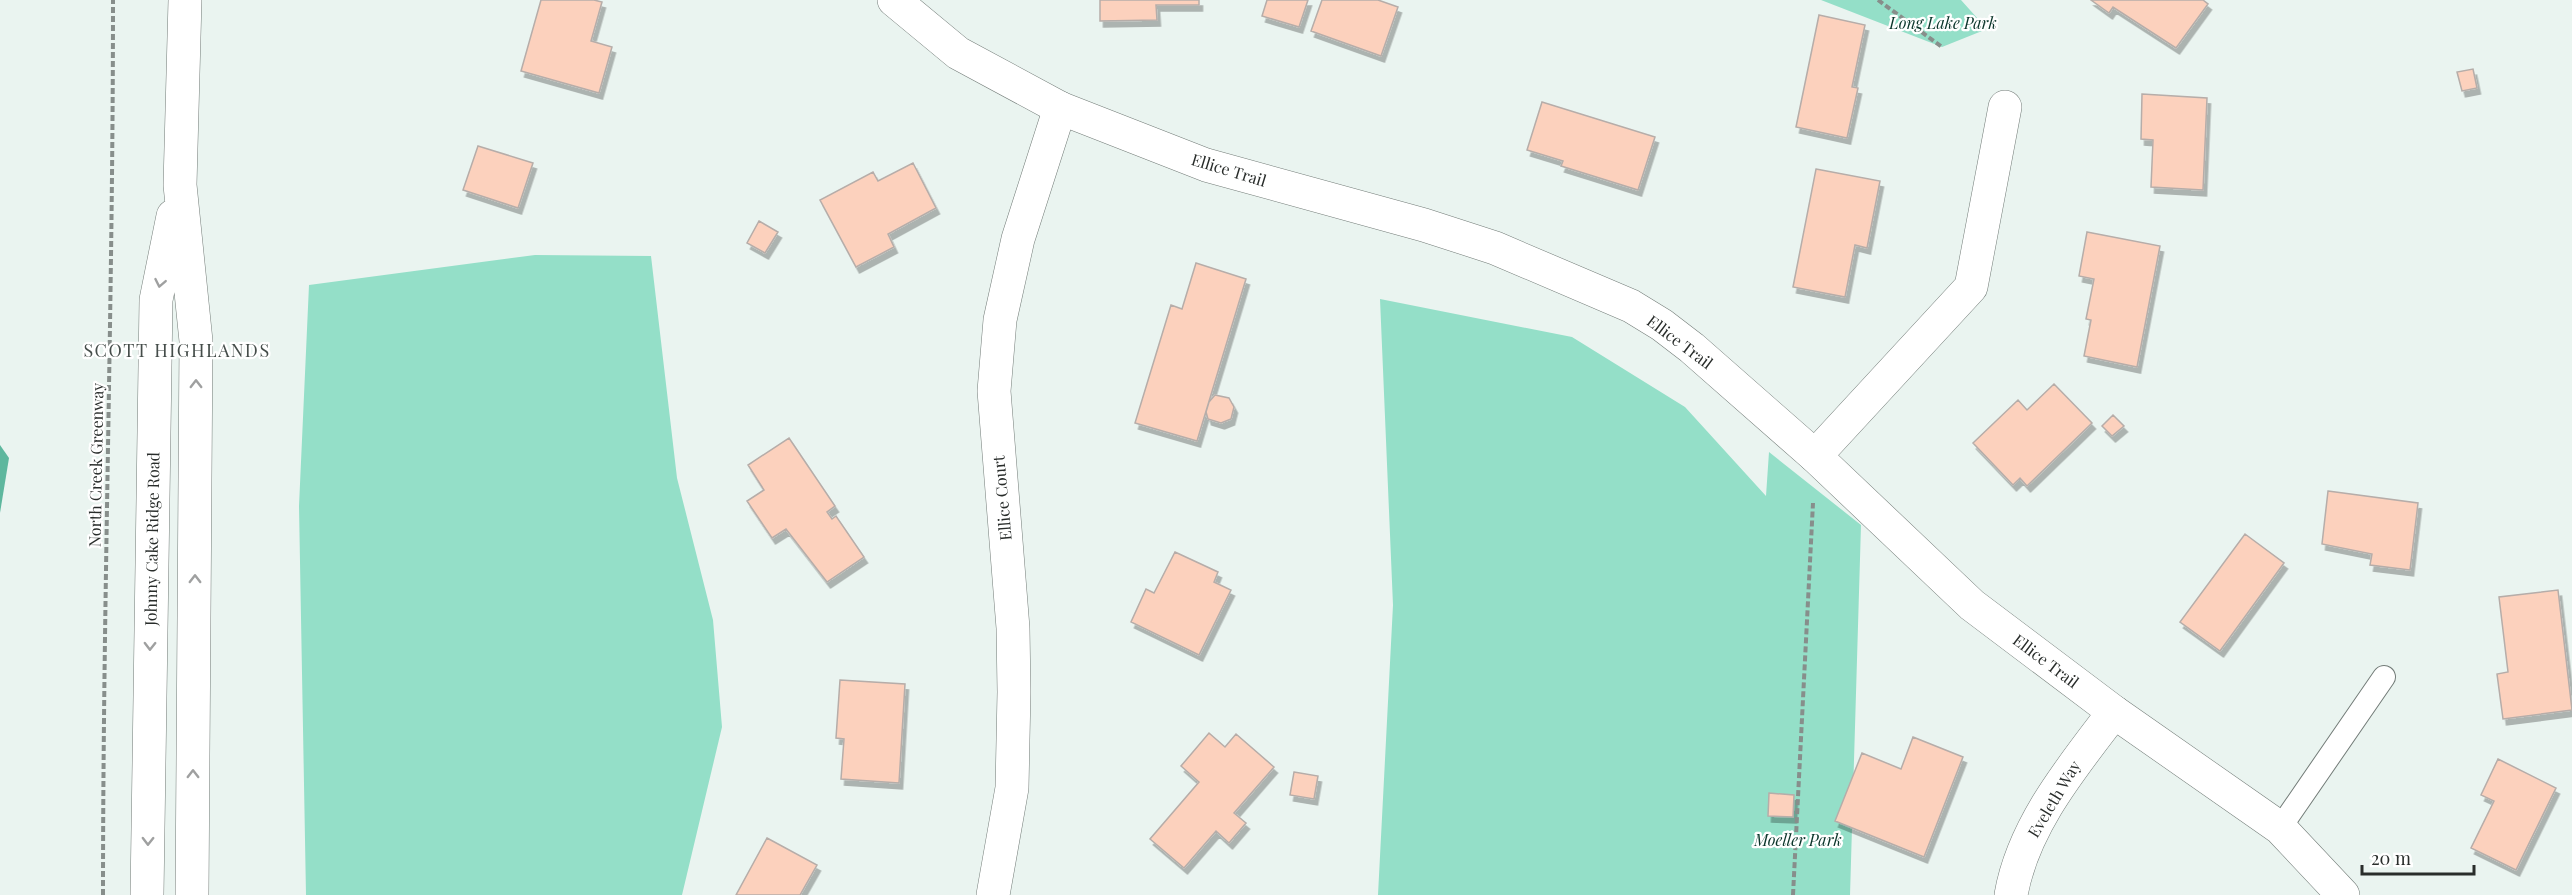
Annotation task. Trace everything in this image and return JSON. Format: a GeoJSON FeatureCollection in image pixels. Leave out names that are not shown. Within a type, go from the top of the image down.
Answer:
{"type":"FeatureCollection","features":[{"type":"Feature","properties":{"kind":"street","name":"Johnny Cake Ridge Road"},"geometry":{"type":"LineString","coordinates":[[184,0],[180,185],[196,341],[192,895]]}},
{"type":"Feature","properties":{"kind":"street","name":"Ellice Trail"},"geometry":{"type":"LineString","coordinates":[[894,0],[958,53],[1060,108],[1206,165],[1424,225],[1495,248],[1630,306],[1692,348],[1815,456],[1972,605],[2114,712],[2280,828],[2343,895]]}},
{"type":"Feature","properties":{"kind":"street"},"geometry":{"type":"LineString","coordinates":[[1815,456],[1971,287],[2005,107]]}},
{"type":"Feature","properties":{"kind":"street","name":"Ellice Court"},"geometry":{"type":"LineString","coordinates":[[993,895],[1012,788],[1014,692],[1013,628],[994,391],[1000,320],[1018,239],[1060,108]]}},
{"type":"Feature","properties":{"kind":"street","name":"Johnny Cake Ridge Road"},"geometry":{"type":"LineString","coordinates":[[147,895],[156,300],[180,185]]}},
{"type":"Feature","properties":{"kind":"street","name":"Eveleth Way"},"geometry":{"type":"LineString","coordinates":[[2011,895],[2014,878],[2030,836],[2076,761],[2114,712]]}},
{"type":"Feature","properties":{"kind":"lane"},"geometry":{"type":"LineString","coordinates":[[2280,828],[2384,677]]}},
{"type":"Feature","properties":{"kind":"path","name":"North Creek Greenway"},"geometry":{"type":"LineString","coordinates":[[103,895],[103,704],[110,422],[113,0]]}},
{"type":"Feature","properties":{"kind":"path"},"geometry":{"type":"LineString","coordinates":[[1878,0],[1942,47]]}},
{"type":"Feature","properties":{"kind":"path"},"geometry":{"type":"LineString","coordinates":[[1793,895],[1815,456]]}},
{"type":"Feature","properties":{"kind":"green space","name":"Long Lake Park"},"geometry":{"type":"Polygon","coordinates":[[[1821,0],[1961,0],[1987,29],[1942,47],[1821,0]]]}},
{"type":"Feature","properties":{"kind":"green space"},"geometry":{"type":"Polygon","coordinates":[[[535,255],[651,256],[677,478],[713,620],[722,727],[682,895],[306,895],[299,506],[309,285],[535,255]]]}},
{"type":"Feature","properties":{"kind":"green space","name":"Moeller Park"},"geometry":{"type":"Polygon","coordinates":[[[1380,299],[1572,337],[1685,407],[1766,496],[1769,452],[1861,525],[1850,895],[1378,895],[1393,605],[1380,299]]]}},
{"type":"Feature","properties":{"kind":"shaded area"},"geometry":{"type":"Polygon","coordinates":[[[0,445],[9,458],[0,513],[0,445]]]}},
{"type":"Feature","properties":{"kind":"building"},"geometry":{"type":"Polygon","coordinates":[[[541,0],[602,2],[591,41],[612,47],[599,93],[521,71],[541,0]]]}},
{"type":"Feature","properties":{"kind":"building"},"geometry":{"type":"Polygon","coordinates":[[[1100,0],[1199,0],[1199,5],[1156,5],[1157,20],[1100,21],[1100,0]]]}},
{"type":"Feature","properties":{"kind":"building"},"geometry":{"type":"Polygon","coordinates":[[[1267,0],[1308,0],[1299,27],[1262,16],[1267,0]]]}},
{"type":"Feature","properties":{"kind":"building"},"geometry":{"type":"Polygon","coordinates":[[[1322,0],[1378,0],[1398,7],[1381,56],[1311,31],[1322,0]]]}},
{"type":"Feature","properties":{"kind":"building"},"geometry":{"type":"Polygon","coordinates":[[[2091,0],[2203,0],[2208,4],[2176,48],[2113,7],[2109,13],[2091,0]]]}},
{"type":"Feature","properties":{"kind":"building"},"geometry":{"type":"Polygon","coordinates":[[[1819,15],[1865,25],[1852,87],[1858,88],[1847,138],[1796,127],[1819,15]]]}},
{"type":"Feature","properties":{"kind":"building"},"geometry":{"type":"Polygon","coordinates":[[[2473,69],[2477,88],[2462,91],[2457,72],[2473,69]]]}},
{"type":"Feature","properties":{"kind":"building"},"geometry":{"type":"Polygon","coordinates":[[[2142,94],[2207,98],[2203,190],[2151,187],[2153,140],[2141,139],[2142,94]]]}},
{"type":"Feature","properties":{"kind":"building"},"geometry":{"type":"Polygon","coordinates":[[[1542,102],[1655,137],[1638,190],[1561,166],[1563,161],[1527,150],[1542,102]]]}},
{"type":"Feature","properties":{"kind":"building"},"geometry":{"type":"Polygon","coordinates":[[[478,146],[533,163],[518,208],[463,190],[478,146]]]}},
{"type":"Feature","properties":{"kind":"building"},"geometry":{"type":"Polygon","coordinates":[[[913,163],[936,208],[888,234],[894,247],[856,267],[820,200],[873,172],[878,181],[913,163]]]}},
{"type":"Feature","properties":{"kind":"building"},"geometry":{"type":"Polygon","coordinates":[[[1816,169],[1880,181],[1867,248],[1855,245],[1845,297],[1793,287],[1816,169]]]}},
{"type":"Feature","properties":{"kind":"building"},"geometry":{"type":"Polygon","coordinates":[[[759,221],[778,232],[765,253],[747,243],[759,221]]]}},
{"type":"Feature","properties":{"kind":"building"},"geometry":{"type":"Polygon","coordinates":[[[2087,232],[2160,246],[2137,367],[2084,356],[2091,320],[2086,319],[2094,279],[2079,276],[2087,232]]]}},
{"type":"Feature","properties":{"kind":"building"},"geometry":{"type":"Polygon","coordinates":[[[1196,263],[1246,279],[1197,441],[1135,423],[1171,305],[1182,309],[1196,263]]]}},
{"type":"Feature","properties":{"kind":"building"},"geometry":{"type":"Polygon","coordinates":[[[2054,384],[2092,423],[2027,486],[2020,478],[2013,485],[1973,443],[2018,400],[2027,410],[2054,384]]]}},
{"type":"Feature","properties":{"kind":"building"},"geometry":{"type":"Polygon","coordinates":[[[1215,395],[1229,398],[1234,407],[1231,419],[1221,423],[1208,419],[1206,412],[1209,402],[1215,395]]]}},
{"type":"Feature","properties":{"kind":"building"},"geometry":{"type":"Polygon","coordinates":[[[2113,415],[2124,426],[2112,436],[2102,426],[2113,415]]]}},
{"type":"Feature","properties":{"kind":"building"},"geometry":{"type":"Polygon","coordinates":[[[789,438],[835,506],[827,512],[832,519],[836,516],[864,557],[827,582],[786,529],[772,538],[747,501],[764,490],[748,465],[789,438]]]}},
{"type":"Feature","properties":{"kind":"building"},"geometry":{"type":"Polygon","coordinates":[[[2328,491],[2418,503],[2410,570],[2370,565],[2372,554],[2322,544],[2328,491]]]}},
{"type":"Feature","properties":{"kind":"building"},"geometry":{"type":"Polygon","coordinates":[[[2245,534],[2284,563],[2220,651],[2180,622],[2245,534]]]}},
{"type":"Feature","properties":{"kind":"building"},"geometry":{"type":"Polygon","coordinates":[[[1175,552],[1218,572],[1214,582],[1231,590],[1199,655],[1131,622],[1146,589],[1154,593],[1175,552]]]}},
{"type":"Feature","properties":{"kind":"building"},"geometry":{"type":"Polygon","coordinates":[[[2558,590],[2572,710],[2503,719],[2497,674],[2508,672],[2499,597],[2558,590]]]}},
{"type":"Feature","properties":{"kind":"building"},"geometry":{"type":"Polygon","coordinates":[[[840,680],[905,684],[899,783],[841,779],[844,739],[836,738],[840,680]]]}},
{"type":"Feature","properties":{"kind":"building"},"geometry":{"type":"Polygon","coordinates":[[[1209,733],[1225,747],[1236,734],[1274,767],[1234,813],[1246,823],[1229,843],[1216,831],[1184,868],[1150,839],[1199,782],[1181,766],[1209,733]]]}},
{"type":"Feature","properties":{"kind":"building"},"geometry":{"type":"Polygon","coordinates":[[[1913,737],[1963,757],[1924,857],[1835,821],[1862,753],[1901,769],[1913,737]]]}},
{"type":"Feature","properties":{"kind":"building"},"geometry":{"type":"Polygon","coordinates":[[[2498,759],[2556,788],[2516,870],[2471,848],[2494,801],[2481,795],[2498,759]]]}},
{"type":"Feature","properties":{"kind":"building"},"geometry":{"type":"Polygon","coordinates":[[[1294,772],[1318,776],[1314,799],[1290,795],[1294,772]]]}},
{"type":"Feature","properties":{"kind":"building"},"geometry":{"type":"Polygon","coordinates":[[[1769,793],[1794,795],[1793,817],[1768,816],[1769,793]]]}},
{"type":"Feature","properties":{"kind":"building"},"geometry":{"type":"Polygon","coordinates":[[[767,838],[817,865],[800,895],[736,895],[767,838]]]}},
{"type":"Feature","properties":{"kind":"district","name":"SCOTT HIGHLANDS"},"geometry":{"type":"Point","coordinates":[177,351]}}]}
